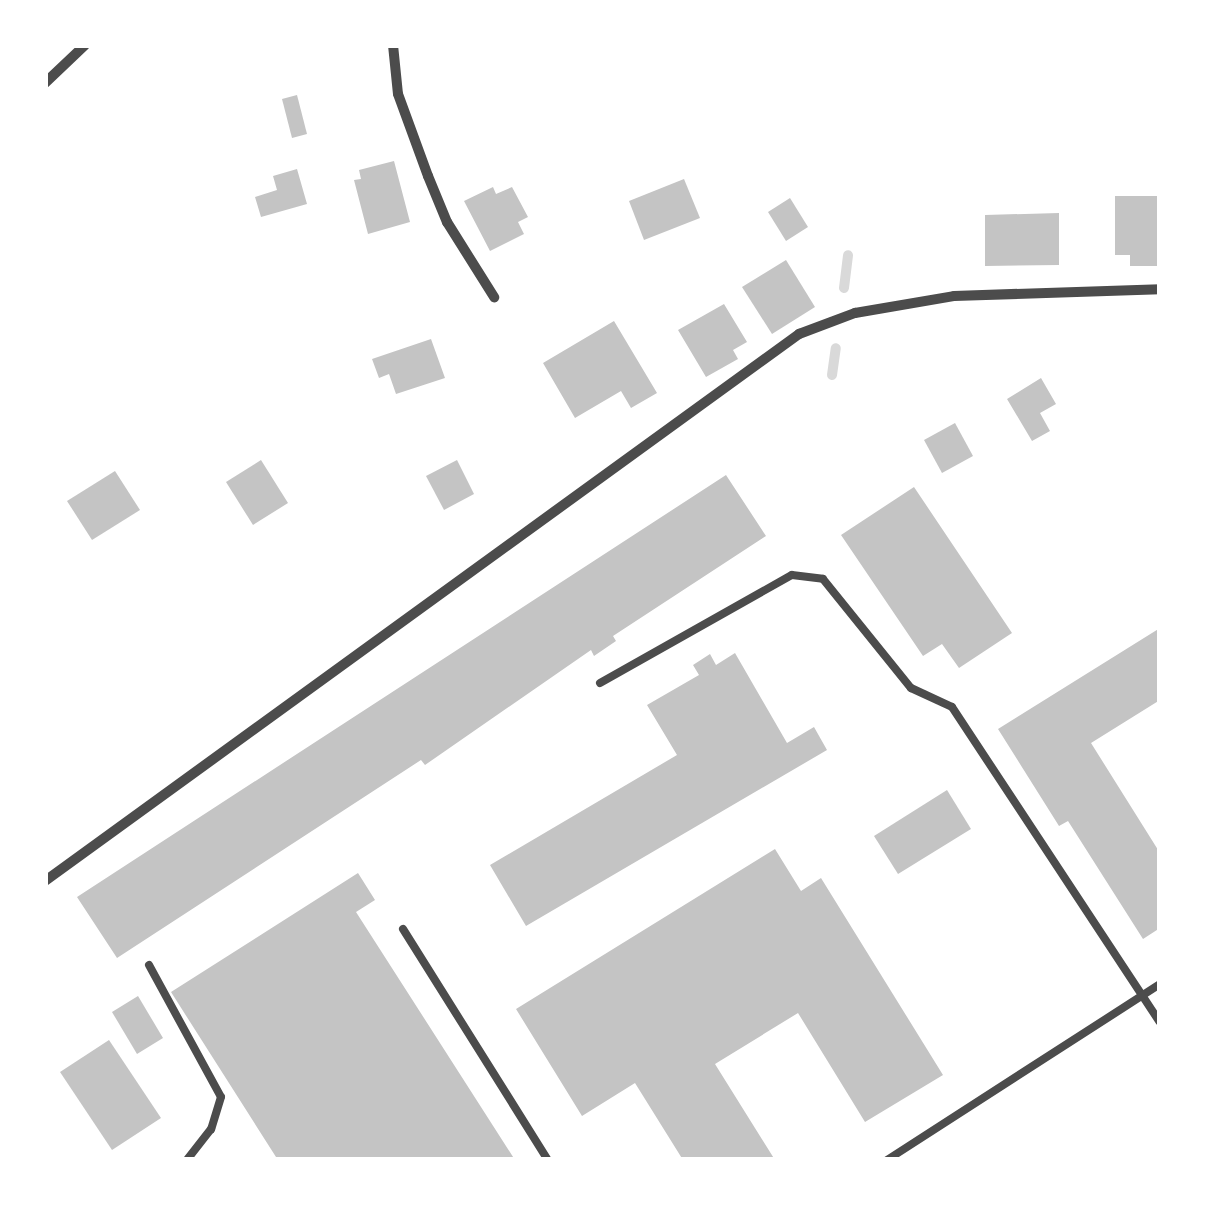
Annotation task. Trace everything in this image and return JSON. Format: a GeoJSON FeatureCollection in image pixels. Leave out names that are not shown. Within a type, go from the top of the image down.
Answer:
{"type":"FeatureCollection","features":[{"type":"Feature","properties":{"kind":"street"},"geometry":{"type":"LineString","coordinates":[[45,84],[85,45]]}},
{"type":"Feature","properties":{"kind":"street"},"geometry":{"type":"LineString","coordinates":[[393,45],[398,94],[428,176],[447,222],[494,297]]}},
{"type":"Feature","properties":{"kind":"street"},"geometry":{"type":"LineString","coordinates":[[45,881],[697,402],[799,334],[855,313],[954,296],[1160,289]]}},
{"type":"Feature","properties":{"kind":"lane"},"geometry":{"type":"LineString","coordinates":[[600,683],[792,575],[823,580],[911,688],[952,706],[1160,1022]]}},
{"type":"Feature","properties":{"kind":"lane"},"geometry":{"type":"LineString","coordinates":[[402,929],[548,1160]]}},
{"type":"Feature","properties":{"kind":"lane"},"geometry":{"type":"LineString","coordinates":[[149,964],[220,1097],[211,1129],[187,1160]]}},
{"type":"Feature","properties":{"kind":"lane"},"geometry":{"type":"LineString","coordinates":[[887,1160],[1144,998],[1160,984]]}},
{"type":"Feature","properties":{"kind":"building"},"geometry":{"type":"Polygon","coordinates":[[[297,95],[307,134],[292,138],[282,99],[297,95]]]}},
{"type":"Feature","properties":{"kind":"building"},"geometry":{"type":"Polygon","coordinates":[[[394,161],[410,222],[368,234],[354,180],[361,179],[359,170],[394,161]]]}},
{"type":"Feature","properties":{"kind":"building"},"geometry":{"type":"Polygon","coordinates":[[[297,169],[307,204],[261,217],[255,197],[277,190],[273,176],[297,169]]]}},
{"type":"Feature","properties":{"kind":"building"},"geometry":{"type":"Polygon","coordinates":[[[684,179],[700,218],[644,240],[629,201],[684,179]]]}},
{"type":"Feature","properties":{"kind":"building"},"geometry":{"type":"Polygon","coordinates":[[[493,187],[496,194],[512,187],[528,217],[518,222],[524,234],[490,251],[464,201],[493,187]]]}},
{"type":"Feature","properties":{"kind":"building"},"geometry":{"type":"Polygon","coordinates":[[[1115,196],[1160,196],[1160,266],[1130,266],[1130,255],[1115,255],[1115,196]]]}},
{"type":"Feature","properties":{"kind":"building"},"geometry":{"type":"Polygon","coordinates":[[[790,198],[808,227],[786,241],[768,212],[790,198]]]}},
{"type":"Feature","properties":{"kind":"building"},"geometry":{"type":"Polygon","coordinates":[[[1059,213],[1059,265],[985,266],[985,215],[1059,213]]]}},
{"type":"Feature","properties":{"kind":"building"},"geometry":{"type":"Polygon","coordinates":[[[786,260],[815,307],[772,334],[742,287],[786,260]]]}},
{"type":"Feature","properties":{"kind":"building"},"geometry":{"type":"Polygon","coordinates":[[[724,304],[747,342],[733,350],[738,359],[706,377],[678,330],[724,304]]]}},
{"type":"Feature","properties":{"kind":"building"},"geometry":{"type":"Polygon","coordinates":[[[614,321],[657,393],[631,408],[621,391],[575,418],[543,363],[614,321]]]}},
{"type":"Feature","properties":{"kind":"building"},"geometry":{"type":"Polygon","coordinates":[[[431,339],[445,378],[396,394],[389,374],[379,378],[372,359],[431,339]]]}},
{"type":"Feature","properties":{"kind":"building"},"geometry":{"type":"Polygon","coordinates":[[[1041,378],[1056,404],[1040,413],[1050,431],[1032,441],[1007,399],[1041,378]]]}},
{"type":"Feature","properties":{"kind":"building"},"geometry":{"type":"Polygon","coordinates":[[[955,423],[973,456],[942,473],[924,440],[955,423]]]}},
{"type":"Feature","properties":{"kind":"building"},"geometry":{"type":"Polygon","coordinates":[[[261,460],[288,503],[253,525],[226,482],[261,460]]]}},
{"type":"Feature","properties":{"kind":"building"},"geometry":{"type":"Polygon","coordinates":[[[457,460],[474,494],[444,510],[426,476],[457,460]]]}},
{"type":"Feature","properties":{"kind":"building"},"geometry":{"type":"Polygon","coordinates":[[[115,471],[140,510],[92,540],[67,501],[115,471]]]}},
{"type":"Feature","properties":{"kind":"building"},"geometry":{"type":"Polygon","coordinates":[[[726,475],[766,536],[613,636],[616,641],[594,656],[591,650],[425,765],[421,760],[117,958],[77,897],[726,475]]]}},
{"type":"Feature","properties":{"kind":"building"},"geometry":{"type":"Polygon","coordinates":[[[914,487],[1012,633],[959,668],[942,644],[923,656],[841,535],[914,487]]]}},
{"type":"Feature","properties":{"kind":"building"},"geometry":{"type":"Polygon","coordinates":[[[1160,628],[1160,700],[1091,743],[1160,853],[1160,928],[1143,939],[1068,821],[1059,826],[998,729],[1160,628]]]}},
{"type":"Feature","properties":{"kind":"building"},"geometry":{"type":"Polygon","coordinates":[[[735,653],[787,743],[814,727],[827,750],[526,926],[490,865],[677,755],[647,705],[699,675],[693,665],[710,654],[716,665],[735,653]]]}},
{"type":"Feature","properties":{"kind":"building"},"geometry":{"type":"Polygon","coordinates":[[[947,790],[971,829],[898,874],[874,836],[947,790]]]}},
{"type":"Feature","properties":{"kind":"building"},"geometry":{"type":"Polygon","coordinates":[[[775,849],[801,891],[821,878],[943,1075],[865,1122],[798,1013],[715,1064],[775,1160],[683,1160],[635,1083],[582,1116],[516,1009],[775,849]]]}},
{"type":"Feature","properties":{"kind":"building"},"geometry":{"type":"Polygon","coordinates":[[[358,873],[375,900],[356,912],[515,1160],[271,1160],[276,1157],[171,992],[358,873]]]}},
{"type":"Feature","properties":{"kind":"building"},"geometry":{"type":"Polygon","coordinates":[[[138,996],[163,1038],[137,1054],[112,1012],[138,996]]]}},
{"type":"Feature","properties":{"kind":"building"},"geometry":{"type":"Polygon","coordinates":[[[109,1040],[161,1118],[112,1150],[60,1072],[109,1040]]]}},
{"type":"Feature","properties":{"kind":"waterway"},"geometry":{"type":"LineString","coordinates":[[844,288],[848,255]]}},
{"type":"Feature","properties":{"kind":"waterway"},"geometry":{"type":"LineString","coordinates":[[832,375],[836,348]]}}]}
